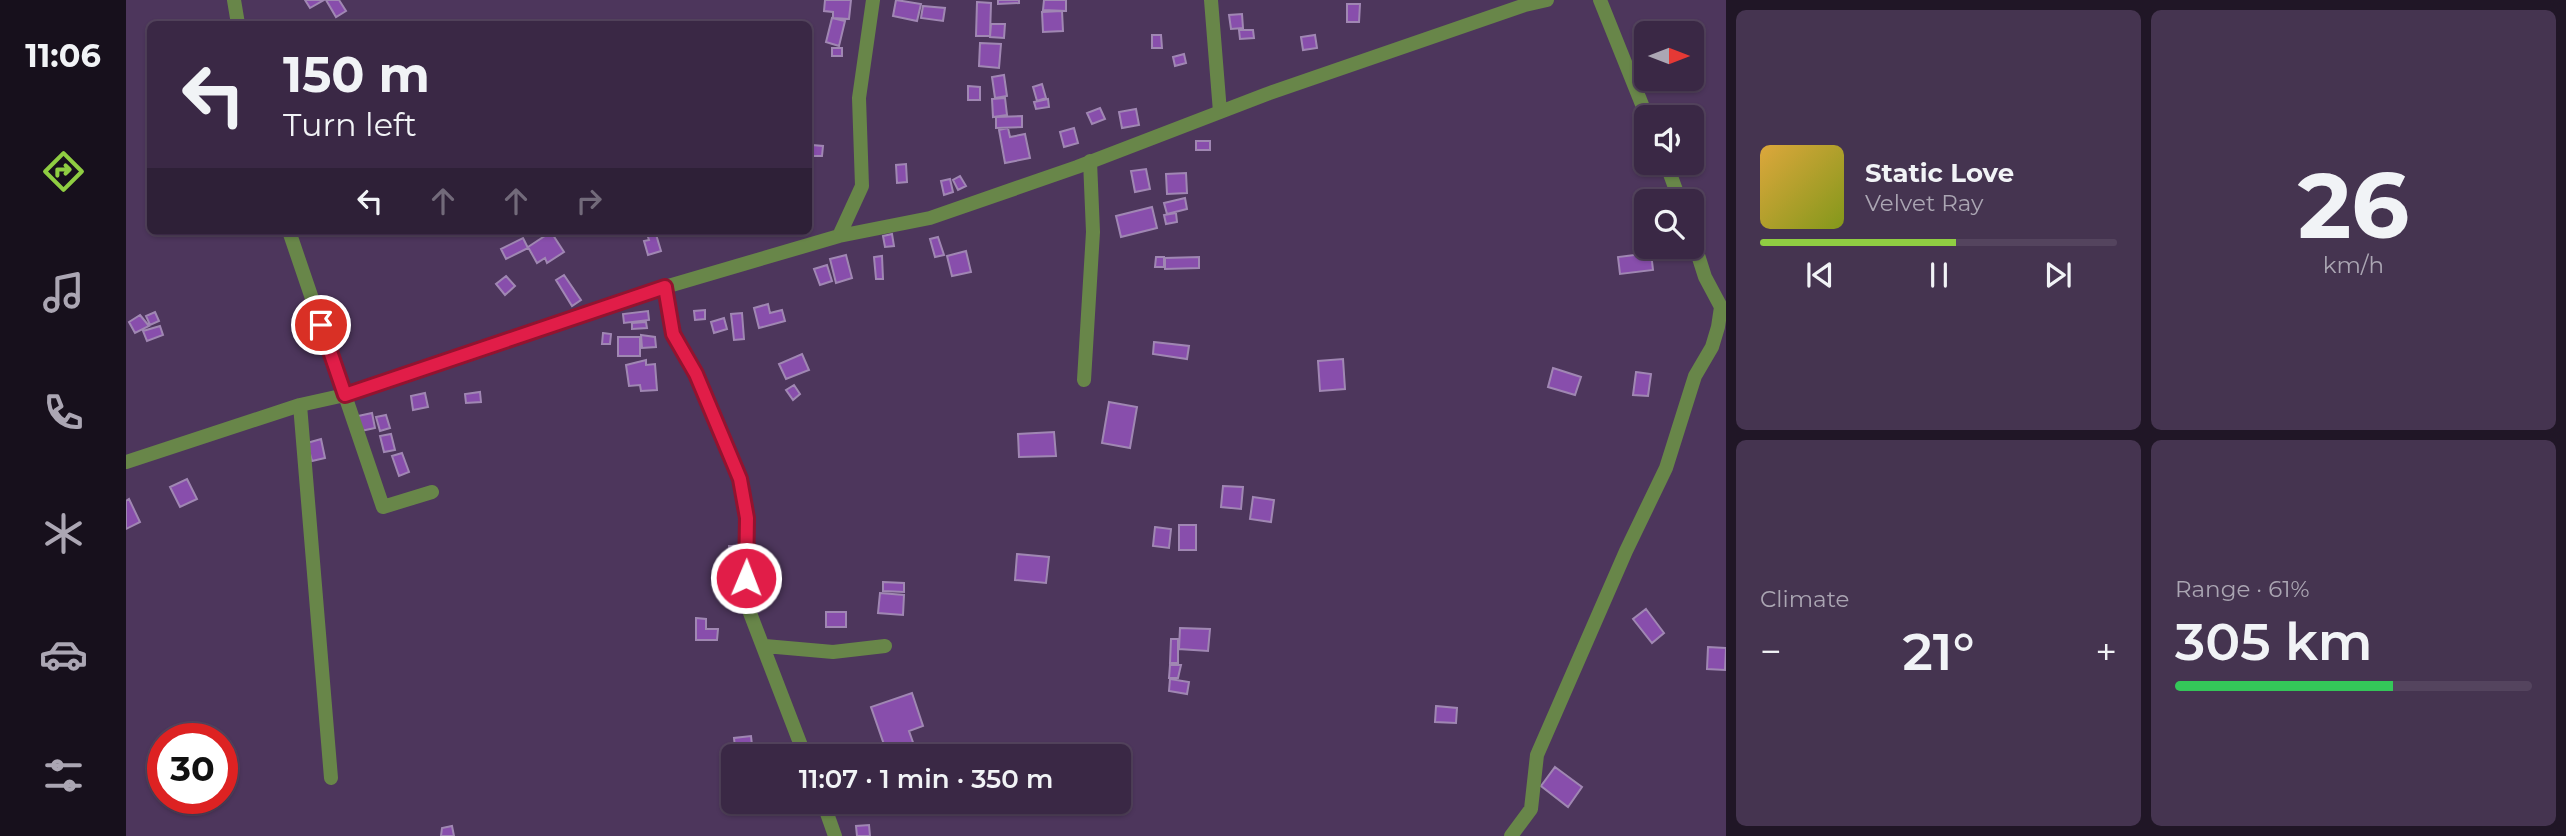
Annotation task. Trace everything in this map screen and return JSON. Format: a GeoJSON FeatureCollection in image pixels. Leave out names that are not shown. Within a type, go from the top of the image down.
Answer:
{"type":"FeatureCollection","features":[{"type":"Feature","properties":{"kind":"street"},"geometry":{"type":"LineString","coordinates":[[234,0],[238,21]]}},
{"type":"Feature","properties":{"kind":"street"},"geometry":{"type":"LineString","coordinates":[[839,236],[862,186],[859,98],[873,0]]}},
{"type":"Feature","properties":{"kind":"street"},"geometry":{"type":"LineString","coordinates":[[1211,0],[1220,112]]}},
{"type":"Feature","properties":{"kind":"street"},"geometry":{"type":"LineString","coordinates":[[126,462],[300,405],[345,395],[665,287],[839,236],[930,218],[1220,112],[1512,9],[1547,0]]}},
{"type":"Feature","properties":{"kind":"street"},"geometry":{"type":"LineString","coordinates":[[1600,0],[1642,105]]}},
{"type":"Feature","properties":{"kind":"street"},"geometry":{"type":"LineString","coordinates":[[1084,380],[1093,232],[1090,161]]}},
{"type":"Feature","properties":{"kind":"street"},"geometry":{"type":"LineString","coordinates":[[290,235],[383,507],[432,492]]}},
{"type":"Feature","properties":{"kind":"street"},"geometry":{"type":"LineString","coordinates":[[1511,836],[1531,809],[1537,755],[1626,551],[1666,468],[1695,376],[1712,347],[1721,307],[1704,277],[1699,259]]}},
{"type":"Feature","properties":{"kind":"street"},"geometry":{"type":"LineString","coordinates":[[665,287],[673,334],[696,374],[740,479],[747,518],[747,595],[750,613],[801,744]]}},
{"type":"Feature","properties":{"kind":"street"},"geometry":{"type":"LineString","coordinates":[[300,405],[331,778]]}},
{"type":"Feature","properties":{"kind":"street"},"geometry":{"type":"LineString","coordinates":[[765,646],[833,652],[885,646]]}},
{"type":"Feature","properties":{"kind":"street"},"geometry":{"type":"LineString","coordinates":[[827,814],[835,836]]}},
{"type":"Feature","properties":{"kind":"building"},"geometry":{"type":"Polygon","coordinates":[[[305,0],[324,0],[310,8],[305,0]]]}},
{"type":"Feature","properties":{"kind":"building"},"geometry":{"type":"Polygon","coordinates":[[[326,0],[339,0],[346,11],[336,17],[326,0]]]}},
{"type":"Feature","properties":{"kind":"building"},"geometry":{"type":"Polygon","coordinates":[[[825,0],[851,0],[849,19],[833,18],[833,12],[824,11],[825,0]]]}},
{"type":"Feature","properties":{"kind":"building"},"geometry":{"type":"Polygon","coordinates":[[[896,0],[921,4],[917,21],[893,16],[896,0]]]}},
{"type":"Feature","properties":{"kind":"building"},"geometry":{"type":"Polygon","coordinates":[[[998,0],[1019,0],[1019,3],[998,4],[998,0]]]}},
{"type":"Feature","properties":{"kind":"building"},"geometry":{"type":"Polygon","coordinates":[[[1044,0],[1066,0],[1066,11],[1043,10],[1044,0]]]}},
{"type":"Feature","properties":{"kind":"building"},"geometry":{"type":"Polygon","coordinates":[[[977,2],[991,3],[990,36],[976,36],[977,2]]]}},
{"type":"Feature","properties":{"kind":"building"},"geometry":{"type":"Polygon","coordinates":[[[1347,4],[1360,4],[1359,22],[1347,22],[1347,4]]]}},
{"type":"Feature","properties":{"kind":"building"},"geometry":{"type":"Polygon","coordinates":[[[923,6],[945,8],[943,21],[921,18],[923,6]]]}},
{"type":"Feature","properties":{"kind":"building"},"geometry":{"type":"Polygon","coordinates":[[[1062,11],[1063,31],[1043,32],[1042,12],[1062,11]]]}},
{"type":"Feature","properties":{"kind":"building"},"geometry":{"type":"Polygon","coordinates":[[[1242,14],[1243,28],[1231,29],[1229,15],[1242,14]]]}},
{"type":"Feature","properties":{"kind":"building"},"geometry":{"type":"Polygon","coordinates":[[[832,18],[845,21],[839,46],[826,42],[832,18]]]}},
{"type":"Feature","properties":{"kind":"building"},"geometry":{"type":"Polygon","coordinates":[[[991,24],[1005,24],[1004,38],[990,37],[991,24]]]}},
{"type":"Feature","properties":{"kind":"building"},"geometry":{"type":"Polygon","coordinates":[[[1239,30],[1253,30],[1254,38],[1240,39],[1239,30]]]}},
{"type":"Feature","properties":{"kind":"building"},"geometry":{"type":"Polygon","coordinates":[[[1152,35],[1161,35],[1162,48],[1152,48],[1152,35]]]}},
{"type":"Feature","properties":{"kind":"building"},"geometry":{"type":"Polygon","coordinates":[[[1315,35],[1317,48],[1303,50],[1301,37],[1315,35]]]}},
{"type":"Feature","properties":{"kind":"building"},"geometry":{"type":"Polygon","coordinates":[[[980,43],[1001,44],[999,68],[979,66],[980,43]]]}},
{"type":"Feature","properties":{"kind":"building"},"geometry":{"type":"Polygon","coordinates":[[[832,48],[842,48],[842,56],[832,56],[832,48]]]}},
{"type":"Feature","properties":{"kind":"building"},"geometry":{"type":"Polygon","coordinates":[[[1184,54],[1186,63],[1175,66],[1173,57],[1184,54]]]}},
{"type":"Feature","properties":{"kind":"building"},"geometry":{"type":"Polygon","coordinates":[[[1004,75],[1007,96],[995,98],[992,77],[1004,75]]]}},
{"type":"Feature","properties":{"kind":"building"},"geometry":{"type":"Polygon","coordinates":[[[1042,84],[1046,98],[1037,101],[1033,87],[1042,84]]]}},
{"type":"Feature","properties":{"kind":"building"},"geometry":{"type":"Polygon","coordinates":[[[968,86],[980,87],[980,100],[968,100],[968,86]]]}},
{"type":"Feature","properties":{"kind":"building"},"geometry":{"type":"Polygon","coordinates":[[[1005,98],[1007,115],[993,117],[992,99],[1005,98]]]}},
{"type":"Feature","properties":{"kind":"building"},"geometry":{"type":"Polygon","coordinates":[[[1048,99],[1049,107],[1036,109],[1034,102],[1048,99]]]}},
{"type":"Feature","properties":{"kind":"building"},"geometry":{"type":"Polygon","coordinates":[[[1100,108],[1105,119],[1092,124],[1087,113],[1100,108]]]}},
{"type":"Feature","properties":{"kind":"building"},"geometry":{"type":"Polygon","coordinates":[[[1136,109],[1139,125],[1122,128],[1119,112],[1136,109]]]}},
{"type":"Feature","properties":{"kind":"building"},"geometry":{"type":"Polygon","coordinates":[[[1022,116],[1022,127],[996,128],[996,117],[1022,116]]]}},
{"type":"Feature","properties":{"kind":"building"},"geometry":{"type":"Polygon","coordinates":[[[1008,128],[1010,137],[1025,134],[1030,158],[1005,163],[999,130],[1008,128]]]}},
{"type":"Feature","properties":{"kind":"building"},"geometry":{"type":"Polygon","coordinates":[[[1074,128],[1078,143],[1064,147],[1060,132],[1074,128]]]}},
{"type":"Feature","properties":{"kind":"building"},"geometry":{"type":"Polygon","coordinates":[[[1196,141],[1210,141],[1210,150],[1196,150],[1196,141]]]}},
{"type":"Feature","properties":{"kind":"building"},"geometry":{"type":"Polygon","coordinates":[[[812,145],[823,146],[822,156],[812,156],[812,145]]]}},
{"type":"Feature","properties":{"kind":"building"},"geometry":{"type":"Polygon","coordinates":[[[906,164],[907,182],[897,183],[896,165],[906,164]]]}},
{"type":"Feature","properties":{"kind":"building"},"geometry":{"type":"Polygon","coordinates":[[[1146,169],[1150,189],[1135,192],[1131,171],[1146,169]]]}},
{"type":"Feature","properties":{"kind":"building"},"geometry":{"type":"Polygon","coordinates":[[[1186,173],[1187,193],[1167,194],[1166,174],[1186,173]]]}},
{"type":"Feature","properties":{"kind":"building"},"geometry":{"type":"Polygon","coordinates":[[[960,176],[966,186],[958,190],[953,180],[960,176]]]}},
{"type":"Feature","properties":{"kind":"building"},"geometry":{"type":"Polygon","coordinates":[[[950,179],[953,192],[944,195],[941,181],[950,179]]]}},
{"type":"Feature","properties":{"kind":"building"},"geometry":{"type":"Polygon","coordinates":[[[1185,198],[1187,209],[1167,214],[1164,203],[1185,198]]]}},
{"type":"Feature","properties":{"kind":"building"},"geometry":{"type":"Polygon","coordinates":[[[1152,207],[1157,228],[1121,237],[1116,216],[1152,207]]]}},
{"type":"Feature","properties":{"kind":"building"},"geometry":{"type":"Polygon","coordinates":[[[1176,213],[1177,222],[1166,224],[1164,215],[1176,213]]]}},
{"type":"Feature","properties":{"kind":"building"},"geometry":{"type":"Polygon","coordinates":[[[892,234],[894,246],[885,247],[883,236],[892,234]]]}},
{"type":"Feature","properties":{"kind":"building"},"geometry":{"type":"Polygon","coordinates":[[[546,235],[553,235],[564,252],[547,263],[545,258],[537,263],[528,247],[546,235]]]}},
{"type":"Feature","properties":{"kind":"building"},"geometry":{"type":"Polygon","coordinates":[[[647,235],[656,235],[661,251],[648,255],[644,241],[649,240],[647,235]]]}},
{"type":"Feature","properties":{"kind":"building"},"geometry":{"type":"Polygon","coordinates":[[[938,237],[944,255],[935,257],[930,239],[938,237]]]}},
{"type":"Feature","properties":{"kind":"building"},"geometry":{"type":"Polygon","coordinates":[[[523,238],[528,248],[506,259],[501,249],[523,238]]]}},
{"type":"Feature","properties":{"kind":"building"},"geometry":{"type":"Polygon","coordinates":[[[966,251],[971,272],[952,276],[947,256],[966,251]]]}},
{"type":"Feature","properties":{"kind":"building"},"geometry":{"type":"Polygon","coordinates":[[[846,255],[852,278],[836,283],[830,259],[846,255]]]}},
{"type":"Feature","properties":{"kind":"building"},"geometry":{"type":"Polygon","coordinates":[[[1634,255],[1634,259],[1652,259],[1653,270],[1620,274],[1618,257],[1634,255]]]}},
{"type":"Feature","properties":{"kind":"building"},"geometry":{"type":"Polygon","coordinates":[[[882,256],[883,279],[876,279],[874,257],[882,256]]]}},
{"type":"Feature","properties":{"kind":"building"},"geometry":{"type":"Polygon","coordinates":[[[1156,257],[1164,257],[1164,267],[1155,267],[1156,257]]]}},
{"type":"Feature","properties":{"kind":"building"},"geometry":{"type":"Polygon","coordinates":[[[1199,257],[1199,268],[1165,269],[1165,258],[1199,257]]]}},
{"type":"Feature","properties":{"kind":"building"},"geometry":{"type":"Polygon","coordinates":[[[827,265],[832,281],[820,285],[814,269],[827,265]]]}},
{"type":"Feature","properties":{"kind":"building"},"geometry":{"type":"Polygon","coordinates":[[[564,275],[581,300],[572,306],[556,280],[564,275]]]}},
{"type":"Feature","properties":{"kind":"building"},"geometry":{"type":"Polygon","coordinates":[[[506,276],[515,286],[505,295],[496,284],[506,276]]]}},
{"type":"Feature","properties":{"kind":"building"},"geometry":{"type":"Polygon","coordinates":[[[768,304],[770,313],[782,310],[785,321],[759,328],[754,308],[768,304]]]}},
{"type":"Feature","properties":{"kind":"building"},"geometry":{"type":"Polygon","coordinates":[[[705,310],[705,319],[695,320],[694,311],[705,310]]]}},
{"type":"Feature","properties":{"kind":"building"},"geometry":{"type":"Polygon","coordinates":[[[648,311],[649,320],[624,323],[623,314],[648,311]]]}},
{"type":"Feature","properties":{"kind":"building"},"geometry":{"type":"Polygon","coordinates":[[[155,312],[159,321],[150,325],[146,316],[155,312]]]}},
{"type":"Feature","properties":{"kind":"building"},"geometry":{"type":"Polygon","coordinates":[[[742,313],[744,339],[734,340],[731,314],[742,313]]]}},
{"type":"Feature","properties":{"kind":"building"},"geometry":{"type":"Polygon","coordinates":[[[140,315],[149,326],[135,333],[129,322],[140,315]]]}},
{"type":"Feature","properties":{"kind":"building"},"geometry":{"type":"Polygon","coordinates":[[[724,318],[727,329],[714,333],[711,322],[724,318]]]}},
{"type":"Feature","properties":{"kind":"building"},"geometry":{"type":"Polygon","coordinates":[[[646,322],[647,328],[632,329],[632,323],[646,322]]]}},
{"type":"Feature","properties":{"kind":"building"},"geometry":{"type":"Polygon","coordinates":[[[160,326],[163,335],[147,341],[143,331],[160,326]]]}},
{"type":"Feature","properties":{"kind":"building"},"geometry":{"type":"Polygon","coordinates":[[[603,333],[611,334],[610,344],[602,344],[603,333]]]}},
{"type":"Feature","properties":{"kind":"building"},"geometry":{"type":"Polygon","coordinates":[[[641,335],[655,337],[656,347],[642,348],[641,335]]]}},
{"type":"Feature","properties":{"kind":"building"},"geometry":{"type":"Polygon","coordinates":[[[618,337],[640,337],[640,356],[618,356],[618,337]]]}},
{"type":"Feature","properties":{"kind":"building"},"geometry":{"type":"Polygon","coordinates":[[[1154,342],[1189,346],[1187,359],[1153,354],[1154,342]]]}},
{"type":"Feature","properties":{"kind":"building"},"geometry":{"type":"Polygon","coordinates":[[[802,354],[809,370],[786,379],[779,364],[802,354]]]}},
{"type":"Feature","properties":{"kind":"building"},"geometry":{"type":"Polygon","coordinates":[[[1343,359],[1345,389],[1320,391],[1318,361],[1343,359]]]}},
{"type":"Feature","properties":{"kind":"building"},"geometry":{"type":"Polygon","coordinates":[[[646,360],[646,365],[655,364],[657,390],[641,391],[640,385],[629,386],[626,365],[646,360]]]}},
{"type":"Feature","properties":{"kind":"building"},"geometry":{"type":"Polygon","coordinates":[[[1553,368],[1581,377],[1575,395],[1548,387],[1553,368]]]}},
{"type":"Feature","properties":{"kind":"building"},"geometry":{"type":"Polygon","coordinates":[[[1636,372],[1651,374],[1648,396],[1633,395],[1636,372]]]}},
{"type":"Feature","properties":{"kind":"building"},"geometry":{"type":"Polygon","coordinates":[[[794,385],[800,394],[793,400],[786,390],[794,385]]]}},
{"type":"Feature","properties":{"kind":"building"},"geometry":{"type":"Polygon","coordinates":[[[480,392],[481,402],[466,403],[465,394],[480,392]]]}},
{"type":"Feature","properties":{"kind":"building"},"geometry":{"type":"Polygon","coordinates":[[[425,393],[428,407],[413,410],[411,396],[425,393]]]}},
{"type":"Feature","properties":{"kind":"building"},"geometry":{"type":"Polygon","coordinates":[[[1109,402],[1137,407],[1130,448],[1102,443],[1109,402]]]}},
{"type":"Feature","properties":{"kind":"building"},"geometry":{"type":"Polygon","coordinates":[[[372,413],[375,428],[361,431],[358,416],[372,413]]]}},
{"type":"Feature","properties":{"kind":"building"},"geometry":{"type":"Polygon","coordinates":[[[386,415],[390,428],[380,431],[376,417],[386,415]]]}},
{"type":"Feature","properties":{"kind":"building"},"geometry":{"type":"Polygon","coordinates":[[[1054,432],[1056,456],[1019,457],[1018,434],[1054,432]]]}},
{"type":"Feature","properties":{"kind":"building"},"geometry":{"type":"Polygon","coordinates":[[[391,434],[395,450],[384,452],[380,436],[391,434]]]}},
{"type":"Feature","properties":{"kind":"building"},"geometry":{"type":"Polygon","coordinates":[[[321,439],[325,458],[312,461],[307,443],[321,439]]]}},
{"type":"Feature","properties":{"kind":"building"},"geometry":{"type":"Polygon","coordinates":[[[402,453],[409,472],[399,476],[392,456],[402,453]]]}},
{"type":"Feature","properties":{"kind":"building"},"geometry":{"type":"Polygon","coordinates":[[[187,479],[197,499],[180,507],[170,487],[187,479]]]}},
{"type":"Feature","properties":{"kind":"building"},"geometry":{"type":"Polygon","coordinates":[[[1223,486],[1243,487],[1241,509],[1221,507],[1223,486]]]}},
{"type":"Feature","properties":{"kind":"building"},"geometry":{"type":"Polygon","coordinates":[[[1253,497],[1274,500],[1271,522],[1250,519],[1253,497]]]}},
{"type":"Feature","properties":{"kind":"building"},"geometry":{"type":"Polygon","coordinates":[[[129,499],[140,522],[126,529],[126,501],[129,499]]]}},
{"type":"Feature","properties":{"kind":"building"},"geometry":{"type":"Polygon","coordinates":[[[1179,525],[1196,525],[1196,550],[1179,550],[1179,525]]]}},
{"type":"Feature","properties":{"kind":"building"},"geometry":{"type":"Polygon","coordinates":[[[1155,527],[1171,529],[1169,548],[1153,546],[1155,527]]]}},
{"type":"Feature","properties":{"kind":"building"},"geometry":{"type":"Polygon","coordinates":[[[729,546],[739,546],[739,569],[730,569],[729,546]]]}},
{"type":"Feature","properties":{"kind":"building"},"geometry":{"type":"Polygon","coordinates":[[[1017,554],[1049,557],[1046,583],[1015,580],[1017,554]]]}},
{"type":"Feature","properties":{"kind":"building"},"geometry":{"type":"Polygon","coordinates":[[[883,582],[904,583],[904,592],[883,591],[883,582]]]}},
{"type":"Feature","properties":{"kind":"building"},"geometry":{"type":"Polygon","coordinates":[[[880,593],[904,595],[903,615],[878,613],[880,593]]]}},
{"type":"Feature","properties":{"kind":"building"},"geometry":{"type":"Polygon","coordinates":[[[1646,609],[1664,633],[1652,643],[1633,619],[1646,609]]]}},
{"type":"Feature","properties":{"kind":"building"},"geometry":{"type":"Polygon","coordinates":[[[826,612],[846,612],[846,627],[826,627],[826,612]]]}},
{"type":"Feature","properties":{"kind":"building"},"geometry":{"type":"Polygon","coordinates":[[[696,618],[706,619],[706,629],[718,629],[717,640],[696,640],[696,618]]]}},
{"type":"Feature","properties":{"kind":"building"},"geometry":{"type":"Polygon","coordinates":[[[1180,628],[1210,629],[1208,651],[1179,649],[1180,628]]]}},
{"type":"Feature","properties":{"kind":"building"},"geometry":{"type":"Polygon","coordinates":[[[1171,639],[1178,639],[1178,663],[1170,663],[1171,639]]]}},
{"type":"Feature","properties":{"kind":"building"},"geometry":{"type":"Polygon","coordinates":[[[1708,647],[1726,648],[1725,670],[1707,669],[1708,647]]]}},
{"type":"Feature","properties":{"kind":"building"},"geometry":{"type":"Polygon","coordinates":[[[1170,665],[1181,665],[1178,678],[1169,678],[1170,665]]]}},
{"type":"Feature","properties":{"kind":"building"},"geometry":{"type":"Polygon","coordinates":[[[1170,679],[1189,682],[1187,694],[1169,691],[1170,679]]]}},
{"type":"Feature","properties":{"kind":"building"},"geometry":{"type":"Polygon","coordinates":[[[912,693],[923,726],[909,731],[914,744],[884,744],[871,707],[912,693]]]}},
{"type":"Feature","properties":{"kind":"building"},"geometry":{"type":"Polygon","coordinates":[[[1436,706],[1457,708],[1456,723],[1435,722],[1436,706]]]}},
{"type":"Feature","properties":{"kind":"building"},"geometry":{"type":"Polygon","coordinates":[[[751,736],[752,744],[735,744],[734,738],[751,736]]]}},
{"type":"Feature","properties":{"kind":"building"},"geometry":{"type":"Polygon","coordinates":[[[1555,767],[1582,787],[1568,807],[1541,786],[1555,767]]]}},
{"type":"Feature","properties":{"kind":"building"},"geometry":{"type":"Polygon","coordinates":[[[869,825],[870,836],[857,836],[856,826],[869,825]]]}},
{"type":"Feature","properties":{"kind":"building"},"geometry":{"type":"Polygon","coordinates":[[[452,826],[454,836],[441,836],[442,828],[452,826]]]}},
{"type":"Feature","properties":{"kind":"route"},"geometry":{"type":"LineString","coordinates":[[321,325],[345,395],[665,287],[673,334],[696,374],[740,479],[746,500],[746,578]]}}]}
